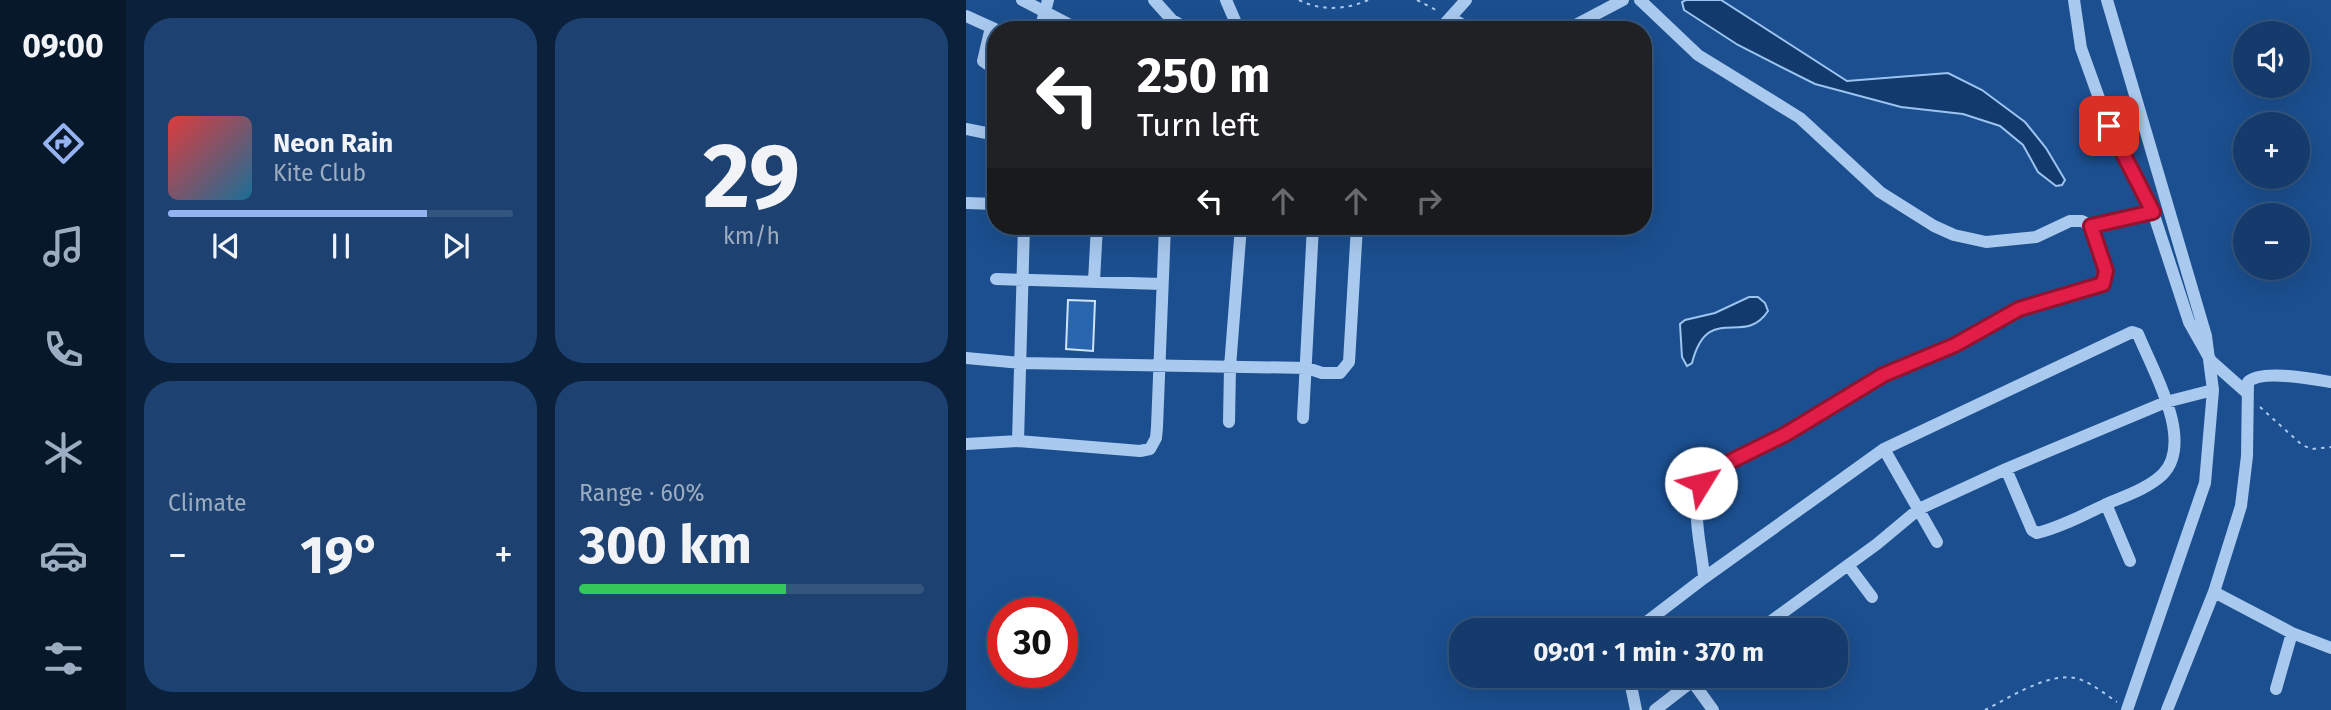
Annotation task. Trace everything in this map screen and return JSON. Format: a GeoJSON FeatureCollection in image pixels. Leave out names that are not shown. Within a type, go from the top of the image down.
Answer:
{"type":"FeatureCollection","features":[{"type":"Feature","properties":{"kind":"street"},"geometry":{"type":"LineString","coordinates":[[1022,0],[1046,5],[1068,21]]}},
{"type":"Feature","properties":{"kind":"street"},"geometry":{"type":"LineString","coordinates":[[1154,0],[1174,21]]}},
{"type":"Feature","properties":{"kind":"street"},"geometry":{"type":"LineString","coordinates":[[1226,0],[1235,21]]}},
{"type":"Feature","properties":{"kind":"street"},"geometry":{"type":"LineString","coordinates":[[1448,21],[1466,0]]}},
{"type":"Feature","properties":{"kind":"street"},"geometry":{"type":"LineString","coordinates":[[1583,21],[1623,0]]}},
{"type":"Feature","properties":{"kind":"street"},"geometry":{"type":"LineString","coordinates":[[1640,0],[1698,55],[1800,118],[1880,192],[1954,236],[1986,242],[2036,237],[2070,221],[2082,221],[2091,226],[2153,212]]}},
{"type":"Feature","properties":{"kind":"street"},"geometry":{"type":"LineString","coordinates":[[2074,0],[2081,48],[2109,126],[2153,212],[2189,322],[2211,361],[2246,392]]}},
{"type":"Feature","properties":{"kind":"street"},"geometry":{"type":"LineString","coordinates":[[2107,0],[2206,336],[2213,390],[2201,497],[2127,709]]}},
{"type":"Feature","properties":{"kind":"street"},"geometry":{"type":"LineString","coordinates":[[966,16],[987,26]]}},
{"type":"Feature","properties":{"kind":"street"},"geometry":{"type":"LineString","coordinates":[[1451,18],[1456,21]]}},
{"type":"Feature","properties":{"kind":"street"},"geometry":{"type":"LineString","coordinates":[[966,129],[987,133]]}},
{"type":"Feature","properties":{"kind":"street"},"geometry":{"type":"LineString","coordinates":[[966,203],[987,204]]}},
{"type":"Feature","properties":{"kind":"street"},"geometry":{"type":"LineString","coordinates":[[1704,578],[1695,501],[1701,483],[1709,472],[1786,434],[1883,375],[1955,345],[2019,309],[2103,284],[2106,271],[2091,226]]}},
{"type":"Feature","properties":{"kind":"street"},"geometry":{"type":"LineString","coordinates":[[1018,441],[1024,235]]}},
{"type":"Feature","properties":{"kind":"street"},"geometry":{"type":"LineString","coordinates":[[1094,281],[1097,235]]}},
{"type":"Feature","properties":{"kind":"street"},"geometry":{"type":"LineString","coordinates":[[966,444],[1018,441],[1140,451],[1150,449],[1156,438],[1157,427],[1165,235]]}},
{"type":"Feature","properties":{"kind":"street"},"geometry":{"type":"LineString","coordinates":[[1229,422],[1230,367],[1240,235]]}},
{"type":"Feature","properties":{"kind":"street"},"geometry":{"type":"LineString","coordinates":[[1303,418],[1312,235]]}},
{"type":"Feature","properties":{"kind":"street"},"geometry":{"type":"LineString","coordinates":[[966,358],[1020,363],[1307,368],[1322,373],[1340,373],[1349,362],[1356,235]]}},
{"type":"Feature","properties":{"kind":"street"},"geometry":{"type":"LineString","coordinates":[[996,279],[1162,284]]}},
{"type":"Feature","properties":{"kind":"street"},"geometry":{"type":"LineString","coordinates":[[1652,618],[1884,449],[2132,332],[2138,334],[2176,438],[2170,463],[2164,473],[2154,481],[2040,533],[2034,532],[2006,469]]}},
{"type":"Feature","properties":{"kind":"street"},"geometry":{"type":"LineString","coordinates":[[2167,710],[2214,592],[2241,506],[2247,456],[2248,382],[2259,376],[2331,382]]}},
{"type":"Feature","properties":{"kind":"street"},"geometry":{"type":"LineString","coordinates":[[1778,618],[1919,509],[2165,402],[2213,390]]}},
{"type":"Feature","properties":{"kind":"street"},"geometry":{"type":"LineString","coordinates":[[1884,449],[1937,542]]}},
{"type":"Feature","properties":{"kind":"street"},"geometry":{"type":"LineString","coordinates":[[2106,504],[2130,561]]}},
{"type":"Feature","properties":{"kind":"street"},"geometry":{"type":"LineString","coordinates":[[1848,565],[1872,597]]}},
{"type":"Feature","properties":{"kind":"street"},"geometry":{"type":"LineString","coordinates":[[2214,592],[2292,633],[2331,648]]}},
{"type":"Feature","properties":{"kind":"street"},"geometry":{"type":"LineString","coordinates":[[2276,689],[2292,633]]}},
{"type":"Feature","properties":{"kind":"street"},"geometry":{"type":"LineString","coordinates":[[1631,688],[1636,710]]}},
{"type":"Feature","properties":{"kind":"street"},"geometry":{"type":"LineString","coordinates":[[1655,710],[1682,688]]}},
{"type":"Feature","properties":{"kind":"street"},"geometry":{"type":"LineString","coordinates":[[1701,688],[1713,710]]}},
{"type":"Feature","properties":{"kind":"path"},"geometry":{"type":"LineString","coordinates":[[1299,0],[1334,8],[1368,0]]}},
{"type":"Feature","properties":{"kind":"path"},"geometry":{"type":"LineString","coordinates":[[1417,0],[1451,18]]}},
{"type":"Feature","properties":{"kind":"path"},"geometry":{"type":"LineString","coordinates":[[2246,392],[2302,445],[2312,449],[2331,447]]}},
{"type":"Feature","properties":{"kind":"path"},"geometry":{"type":"LineString","coordinates":[[1985,710],[2034,685],[2071,678],[2099,690],[2127,709]]}},
{"type":"Feature","properties":{"kind":"water"},"geometry":{"type":"Polygon","coordinates":[[[1721,0],[1847,81],[1948,73],[1982,90],[2025,122],[2046,148],[2065,180],[2062,185],[2056,186],[2038,172],[2023,145],[2000,126],[1963,114],[1901,107],[1815,84],[1738,45],[1684,10],[1682,2],[1721,0]]]}},
{"type":"Feature","properties":{"kind":"water"},"geometry":{"type":"Polygon","coordinates":[[[1749,297],[1758,297],[1765,303],[1768,311],[1748,326],[1717,329],[1707,334],[1699,344],[1692,363],[1687,366],[1682,357],[1680,324],[1685,320],[1715,313],[1749,297]]]}},
{"type":"Feature","properties":{"kind":"building"},"geometry":{"type":"Polygon","coordinates":[[[1068,300],[1095,301],[1093,351],[1066,349],[1068,300]]]}},
{"type":"Feature","properties":{"kind":"route"},"geometry":{"type":"LineString","coordinates":[[1701,483],[1709,472],[1786,434],[1883,375],[1955,345],[2019,309],[2103,284],[2106,271],[2091,226],[2153,212],[2109,126]]}}]}
